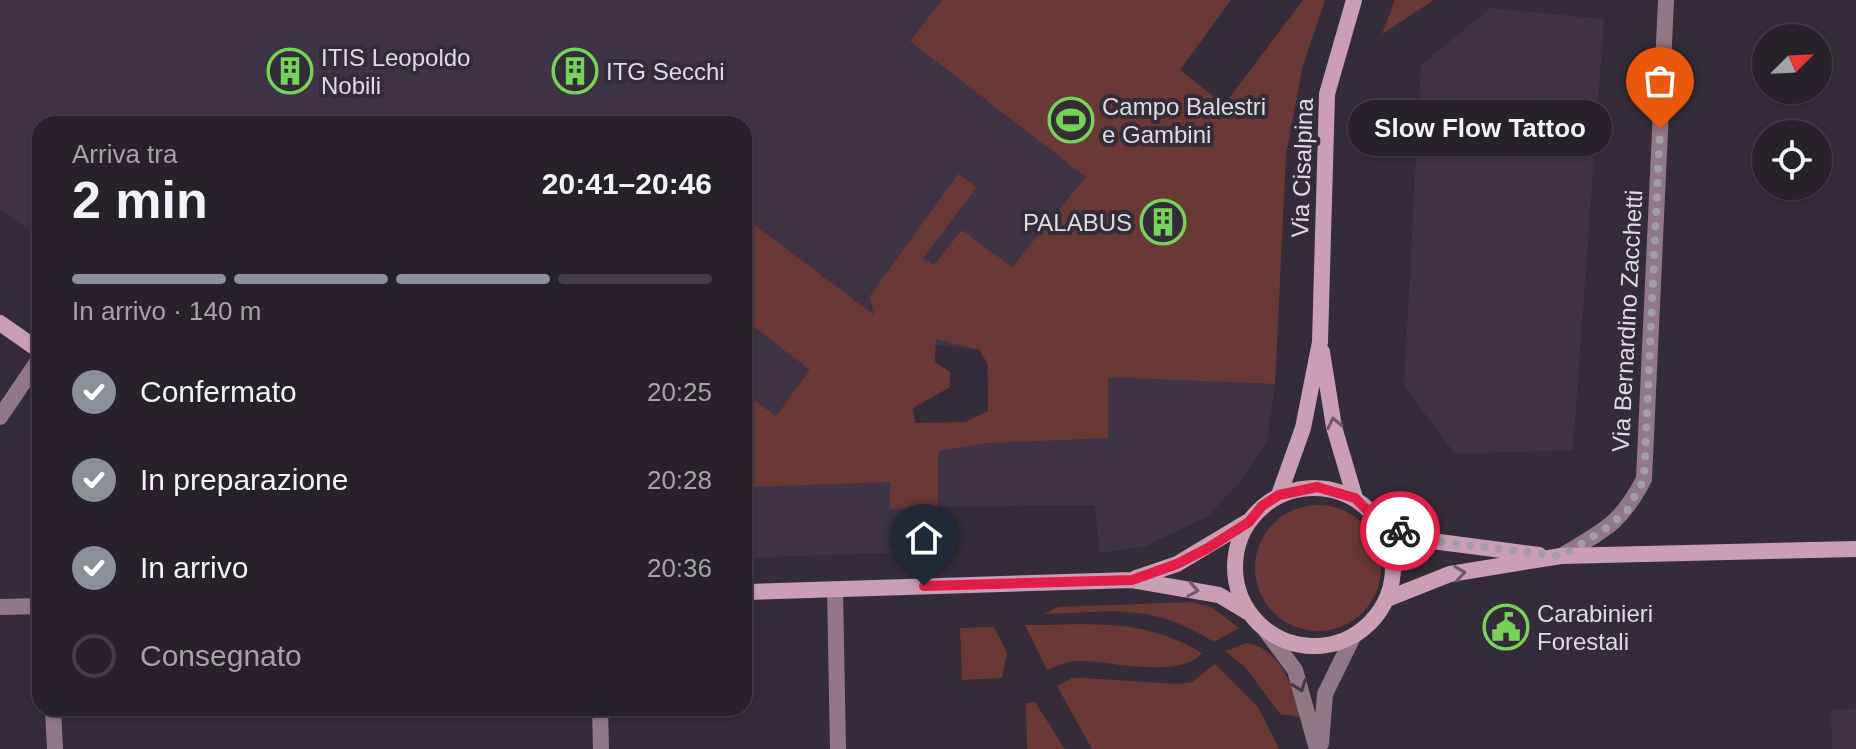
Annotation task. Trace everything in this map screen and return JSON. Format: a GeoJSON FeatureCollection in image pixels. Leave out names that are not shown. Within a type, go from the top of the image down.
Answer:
{"type":"FeatureCollection","features":[{"type":"Feature","properties":{"kind":"main road","name":"Via Cisalpina"},"geometry":{"type":"LineString","coordinates":[[1279,495],[1303,428],[1320,342],[1327,94],[1354,0]]}},
{"type":"Feature","properties":{"kind":"main road"},"geometry":{"type":"LineString","coordinates":[[0,323],[32,345]]}},
{"type":"Feature","properties":{"kind":"main road","name":"Via Cisalpina"},"geometry":{"type":"LineString","coordinates":[[1320,342],[1334,427],[1355,498]]}},
{"type":"Feature","properties":{"kind":"main road"},"geometry":{"type":"LineString","coordinates":[[752,592],[1132,580],[1219,595],[1249,613],[1266,631],[1286,642],[1309,646],[1331,645],[1353,637],[1379,614],[1387,599],[1393,574],[1391,549],[1382,525],[1355,498],[1317,487],[1279,495],[1262,506],[1238,543],[1235,567],[1238,591],[1249,613]]}},
{"type":"Feature","properties":{"kind":"main road"},"geometry":{"type":"LineString","coordinates":[[1132,580],[1177,564],[1249,522]]}},
{"type":"Feature","properties":{"kind":"main road"},"geometry":{"type":"LineString","coordinates":[[1382,525],[1432,541],[1557,556],[1856,549]]}},
{"type":"Feature","properties":{"kind":"main road"},"geometry":{"type":"LineString","coordinates":[[1387,599],[1450,574],[1504,568],[1557,556]]}},
{"type":"Feature","properties":{"kind":"street","name":"Via Bernardino Zacchetti"},"geometry":{"type":"LineString","coordinates":[[1557,556],[1604,530],[1627,511],[1644,479],[1666,0]]}},
{"type":"Feature","properties":{"kind":"street"},"geometry":{"type":"LineString","coordinates":[[0,417],[32,370]]}},
{"type":"Feature","properties":{"kind":"street"},"geometry":{"type":"LineString","coordinates":[[835,589],[838,749]]}},
{"type":"Feature","properties":{"kind":"street"},"geometry":{"type":"LineString","coordinates":[[0,607],[32,606]]}},
{"type":"Feature","properties":{"kind":"street"},"geometry":{"type":"LineString","coordinates":[[1266,631],[1295,670],[1319,749]]}},
{"type":"Feature","properties":{"kind":"street"},"geometry":{"type":"LineString","coordinates":[[1319,749],[1325,694],[1353,637]]}},
{"type":"Feature","properties":{"kind":"street"},"geometry":{"type":"LineString","coordinates":[[53,716],[55,749]]}},
{"type":"Feature","properties":{"kind":"street"},"geometry":{"type":"LineString","coordinates":[[600,716],[601,749]]}},
{"type":"Feature","properties":{"kind":"shaded area"},"geometry":{"type":"Polygon","coordinates":[[[0,0],[942,0],[910,41],[1171,64],[1224,105],[1303,0],[1325,0],[1303,65],[1286,154],[1275,384],[1267,441],[1242,480],[1208,516],[1146,546],[1099,553],[1095,505],[938,507],[937,451],[990,443],[987,364],[979,350],[905,342],[907,462],[913,552],[752,558],[752,116],[32,116],[32,232],[0,210],[0,0]]]}},
{"type":"Feature","properties":{"kind":"shaded area"},"geometry":{"type":"Polygon","coordinates":[[[942,0],[1231,0],[1180,70],[1224,105],[1303,0],[1325,0],[1303,65],[1286,154],[1275,384],[1108,377],[1108,438],[990,443],[938,451],[938,507],[890,509],[890,482],[752,487],[752,399],[776,416],[810,370],[752,325],[753,224],[874,315],[870,296],[958,174],[977,187],[923,258],[934,265],[962,230],[1012,267],[1086,177],[910,41],[942,0]],[[936,339],[935,362],[950,372],[950,387],[913,408],[915,423],[965,422],[988,411],[988,364],[980,350],[936,339]]]}},
{"type":"Feature","properties":{"kind":"shaded area"},"geometry":{"type":"Polygon","coordinates":[[[1395,0],[1434,0],[1382,34],[1395,0]]]}},
{"type":"Feature","properties":{"kind":"shaded area"},"geometry":{"type":"Polygon","coordinates":[[[1490,8],[1604,19],[1573,450],[1455,454],[1404,386],[1421,65],[1490,8]]]}},
{"type":"Feature","properties":{"kind":"shaded area"},"geometry":{"type":"Polygon","coordinates":[[[1318,505],[1342,510],[1363,523],[1376,544],[1381,568],[1376,592],[1363,613],[1342,626],[1318,631],[1294,626],[1273,613],[1260,592],[1255,568],[1260,544],[1273,523],[1294,510],[1318,505]]]}},
{"type":"Feature","properties":{"kind":"shaded area"},"geometry":{"type":"Polygon","coordinates":[[[1192,602],[1213,608],[1239,628],[1214,642],[1171,620],[1151,615],[1113,611],[1044,614],[1058,607],[1192,602]]]}},
{"type":"Feature","properties":{"kind":"shaded area"},"geometry":{"type":"Polygon","coordinates":[[[1095,624],[1137,628],[1180,641],[1202,653],[1192,661],[1163,667],[1079,661],[1047,670],[1025,625],[1095,624]]]}},
{"type":"Feature","properties":{"kind":"shaded area"},"geometry":{"type":"Polygon","coordinates":[[[994,627],[1007,653],[1002,678],[962,680],[960,628],[994,627]]]}},
{"type":"Feature","properties":{"kind":"shaded area"},"geometry":{"type":"Polygon","coordinates":[[[1247,643],[1269,653],[1284,671],[1301,717],[1280,714],[1245,667],[1225,651],[1247,643]]]}},
{"type":"Feature","properties":{"kind":"shaded area"},"geometry":{"type":"Polygon","coordinates":[[[1215,664],[1258,707],[1279,749],[1092,749],[1057,686],[1072,678],[1178,684],[1192,682],[1215,664]]]}},
{"type":"Feature","properties":{"kind":"shaded area"},"geometry":{"type":"Polygon","coordinates":[[[1035,702],[1065,749],[1027,749],[1026,703],[1035,702]]]}},
{"type":"Feature","properties":{"kind":"shaded area"},"geometry":{"type":"Polygon","coordinates":[[[1856,709],[1856,749],[1832,749],[1831,710],[1856,709]]]}},
{"type":"Feature","properties":{"kind":"way so far"},"geometry":{"type":"LineString","coordinates":[[1400,531],[1432,541],[1553,557],[1561,556],[1604,530],[1627,511],[1644,479],[1660,129]]}},
{"type":"Feature","properties":{"kind":"place","name":"ITIS Leopoldo Nobili"},"geometry":{"type":"Point","coordinates":[290,71]}},
{"type":"Feature","properties":{"kind":"place","name":"ITG Secchi"},"geometry":{"type":"Point","coordinates":[575,71]}},
{"type":"Feature","properties":{"kind":"place","name":"Campo Balestri e Gambini"},"geometry":{"type":"Point","coordinates":[1071,120]}},
{"type":"Feature","properties":{"kind":"place","name":"Slow Flow Tattoo"},"geometry":{"type":"Point","coordinates":[1660,129]}},
{"type":"Feature","properties":{"kind":"place","name":"PALABUS"},"geometry":{"type":"Point","coordinates":[1163,222]}},
{"type":"Feature","properties":{"kind":"place","name":"Carabinieri Forestali"},"geometry":{"type":"Point","coordinates":[1506,627]}},
{"type":"Feature","properties":{"kind":"route"},"geometry":{"type":"LineString","coordinates":[[924,586],[1132,580],[1177,564],[1208,548],[1249,522],[1262,506],[1279,495],[1317,487],[1355,498],[1382,525],[1400,531]]}}]}
